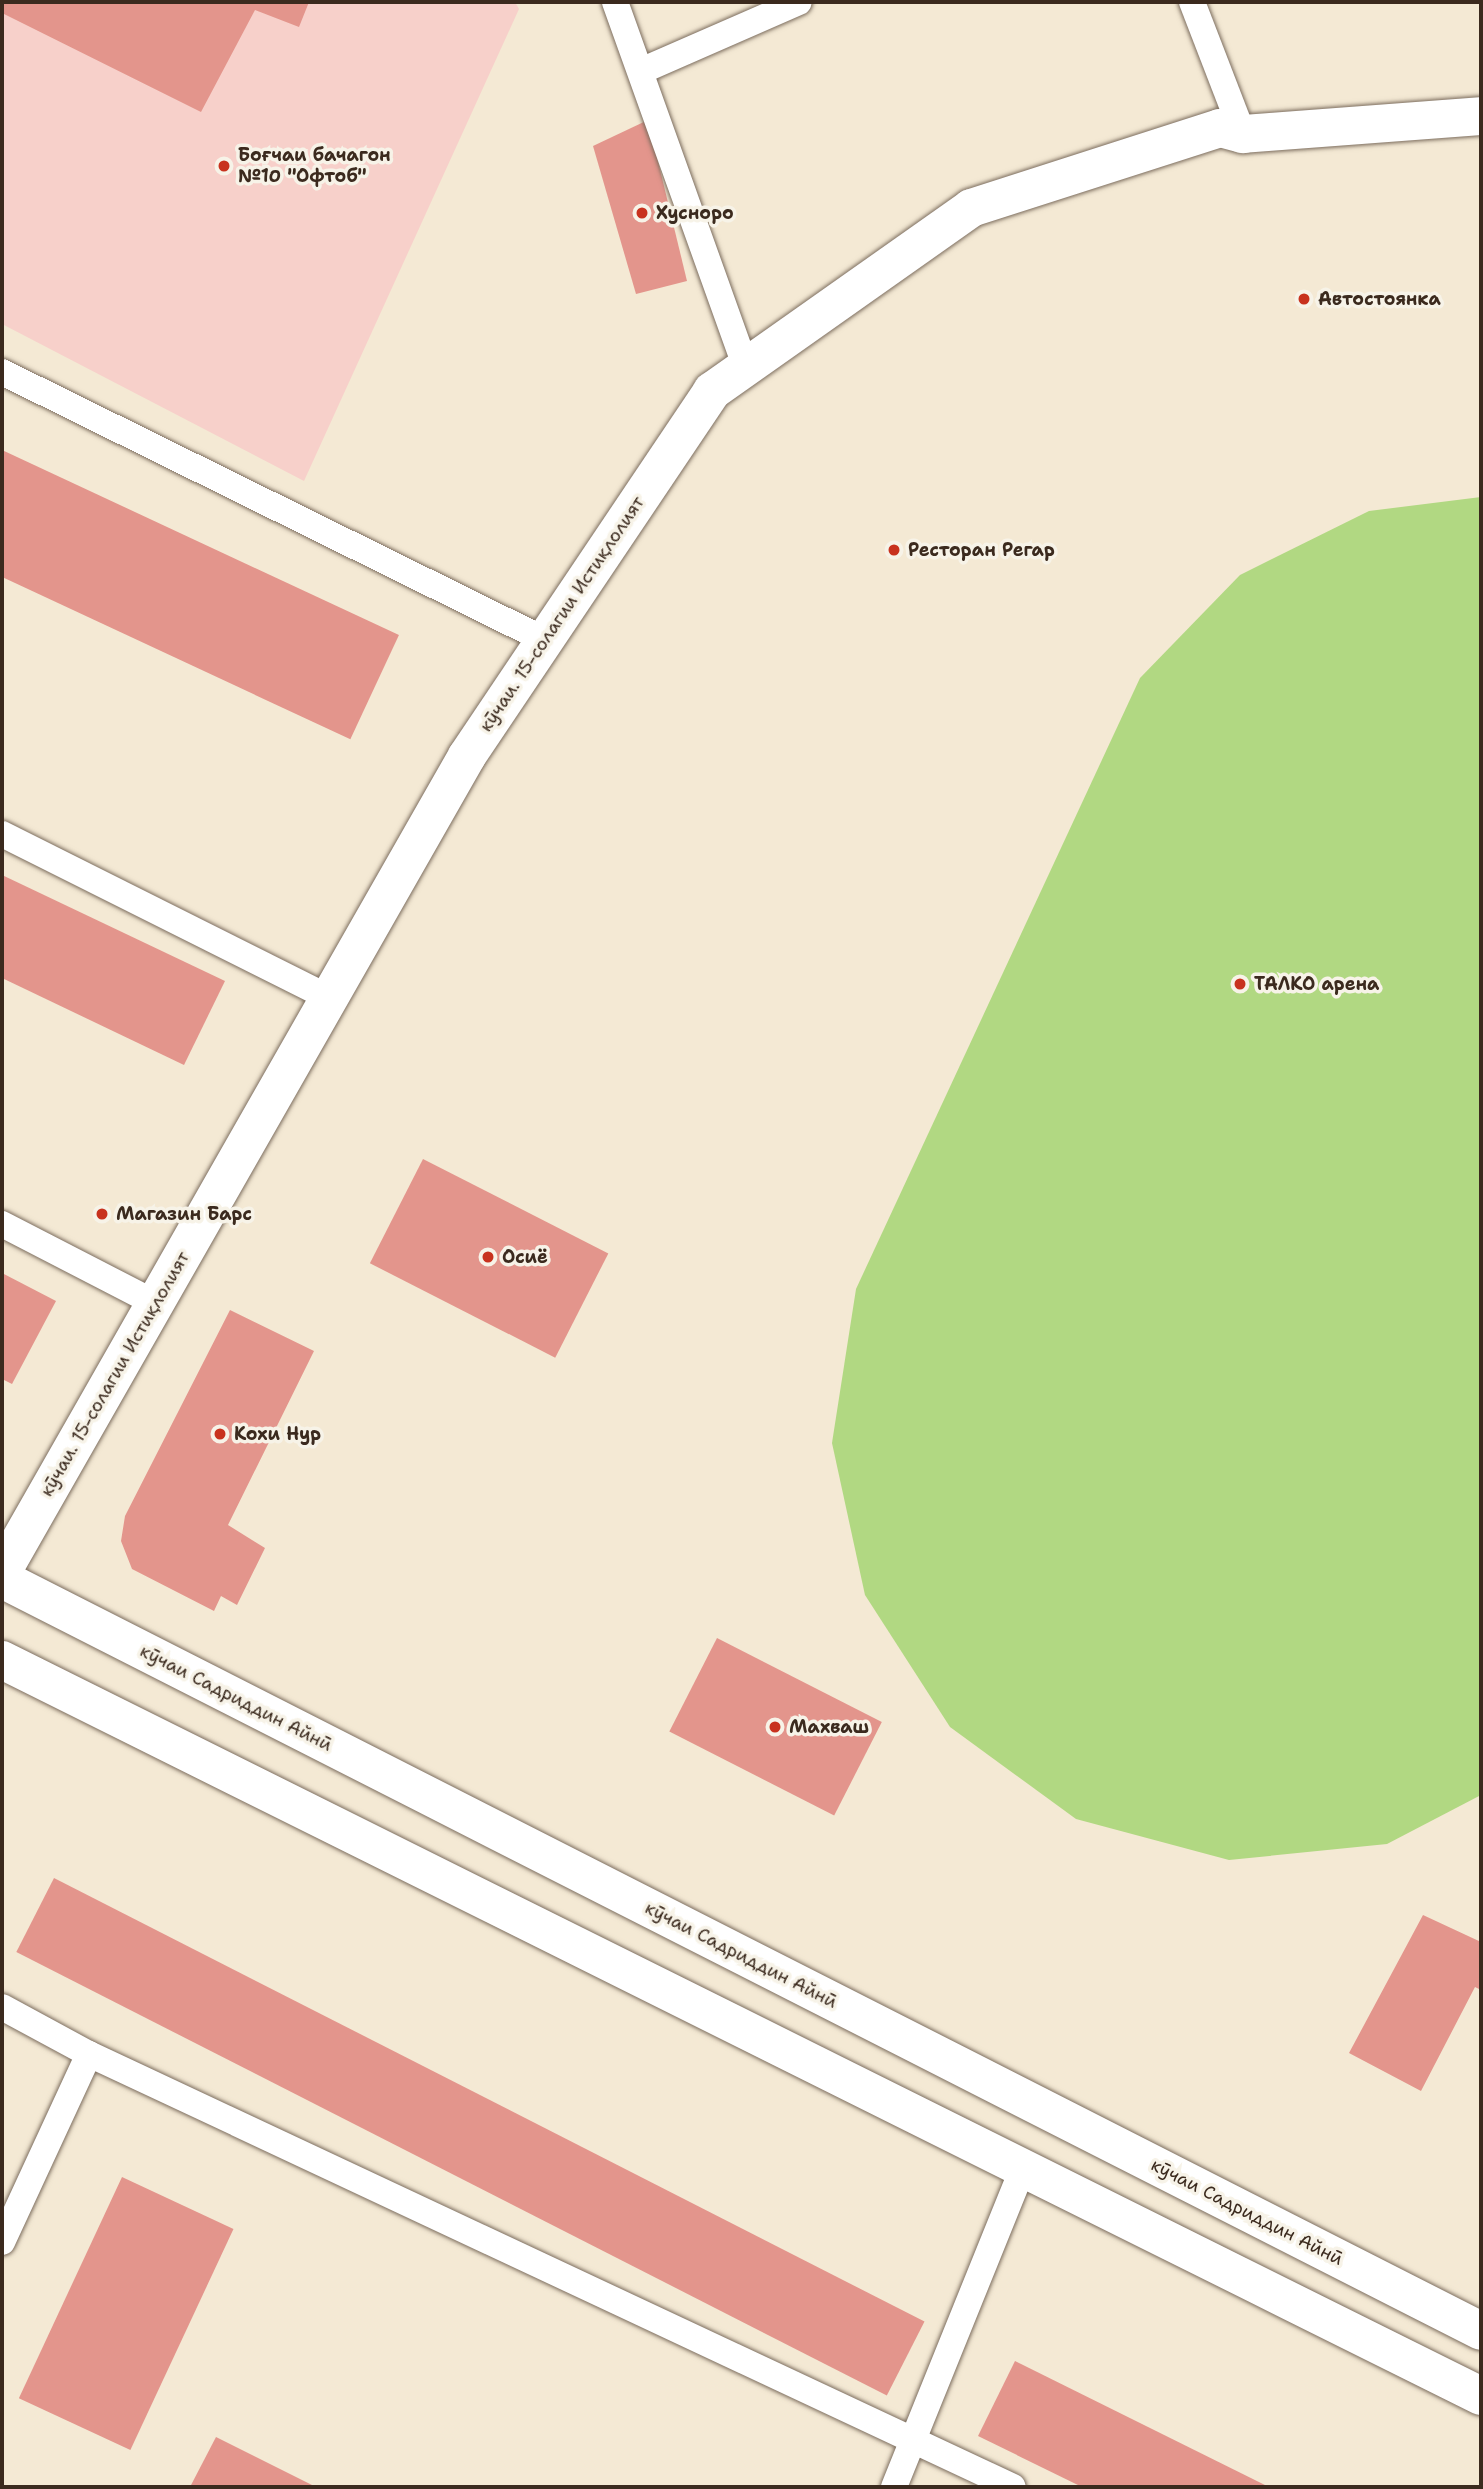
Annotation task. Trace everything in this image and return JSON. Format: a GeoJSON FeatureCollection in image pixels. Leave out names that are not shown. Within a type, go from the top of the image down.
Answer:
{"type":"FeatureCollection","features":[{"type":"Feature","properties":{"kind":"street","name":"кӯчаи. 15-солагии Истиқлолият"},"geometry":{"type":"LineString","coordinates":[[2,1572],[467,756],[712,391],[971,208],[1220,128],[1243,134],[1481,116]]}},
{"type":"Feature","properties":{"kind":"street","name":"кӯчаи Садриддин Айнӣ"},"geometry":{"type":"LineString","coordinates":[[2,1579],[1481,2330]]}},
{"type":"Feature","properties":{"kind":"street"},"geometry":{"type":"LineString","coordinates":[[2,1660],[1481,2396]]}},
{"type":"Feature","properties":{"kind":"lane"},"geometry":{"type":"LineString","coordinates":[[615,2],[746,367]]}},
{"type":"Feature","properties":{"kind":"lane"},"geometry":{"type":"LineString","coordinates":[[640,71],[799,2]]}},
{"type":"Feature","properties":{"kind":"lane"},"geometry":{"type":"LineString","coordinates":[[1192,2],[1243,134]]}},
{"type":"Feature","properties":{"kind":"lane"},"geometry":{"type":"LineString","coordinates":[[2,372],[545,640]]}},
{"type":"Feature","properties":{"kind":"lane"},"geometry":{"type":"LineString","coordinates":[[2,834],[330,998]]}},
{"type":"Feature","properties":{"kind":"lane"},"geometry":{"type":"LineString","coordinates":[[2,1224],[155,1303]]}},
{"type":"Feature","properties":{"kind":"lane"},"geometry":{"type":"LineString","coordinates":[[2,2007],[89,2054],[1013,2487]]}},
{"type":"Feature","properties":{"kind":"lane"},"geometry":{"type":"LineString","coordinates":[[2,2242],[89,2054]]}},
{"type":"Feature","properties":{"kind":"lane"},"geometry":{"type":"LineString","coordinates":[[894,2487],[916,2440],[1023,2168]]}},
{"type":"Feature","properties":{"kind":"shaded area","name":"Боғчаи бачагон №10 \"Офтоб\""},"geometry":{"type":"Polygon","coordinates":[[[2,2],[515,2],[519,9],[304,481],[2,324],[2,2]]]}},
{"type":"Feature","properties":{"kind":"green space","name":"ТАЛКО арена"},"geometry":{"type":"Polygon","coordinates":[[[1481,497],[1481,1795],[1387,1844],[1229,1860],[1076,1819],[950,1727],[865,1595],[832,1443],[856,1289],[1140,678],[1240,575],[1369,511],[1481,497]]]}},
{"type":"Feature","properties":{"kind":"building"},"geometry":{"type":"Polygon","coordinates":[[[2,2],[309,2],[299,27],[255,10],[201,112],[2,13],[2,2]]]}},
{"type":"Feature","properties":{"kind":"building","name":"Хусноро"},"geometry":{"type":"Polygon","coordinates":[[[648,120],[687,281],[636,294],[593,146],[648,120]]]}},
{"type":"Feature","properties":{"kind":"building"},"geometry":{"type":"Polygon","coordinates":[[[2,450],[399,635],[350,739],[2,577],[2,450]]]}},
{"type":"Feature","properties":{"kind":"building"},"geometry":{"type":"Polygon","coordinates":[[[2,875],[225,981],[184,1065],[2,978],[2,875]]]}},
{"type":"Feature","properties":{"kind":"building","name":"Осиё"},"geometry":{"type":"Polygon","coordinates":[[[423,1159],[608,1253],[555,1358],[370,1263],[423,1159]]]}},
{"type":"Feature","properties":{"kind":"building"},"geometry":{"type":"Polygon","coordinates":[[[2,1273],[56,1301],[12,1384],[2,1379],[2,1273]]]}},
{"type":"Feature","properties":{"kind":"building","name":"Кохи Нур"},"geometry":{"type":"Polygon","coordinates":[[[230,1310],[314,1351],[228,1525],[265,1548],[237,1605],[221,1596],[214,1611],[132,1569],[121,1541],[125,1516],[230,1310]]]}},
{"type":"Feature","properties":{"kind":"building","name":"Махваш"},"geometry":{"type":"Polygon","coordinates":[[[717,1638],[882,1722],[834,1816],[669,1732],[717,1638]]]}},
{"type":"Feature","properties":{"kind":"building"},"geometry":{"type":"Polygon","coordinates":[[[54,1878],[925,2322],[887,2396],[16,1952],[54,1878]]]}},
{"type":"Feature","properties":{"kind":"building"},"geometry":{"type":"Polygon","coordinates":[[[1423,1915],[1481,1942],[1481,1990],[1475,1987],[1421,2091],[1349,2053],[1423,1915]]]}},
{"type":"Feature","properties":{"kind":"building"},"geometry":{"type":"Polygon","coordinates":[[[122,2177],[233,2229],[130,2450],[19,2398],[122,2177]]]}},
{"type":"Feature","properties":{"kind":"building"},"geometry":{"type":"Polygon","coordinates":[[[1015,2361],[1269,2487],[1082,2487],[978,2436],[1015,2361]]]}},
{"type":"Feature","properties":{"kind":"building"},"geometry":{"type":"Polygon","coordinates":[[[216,2437],[316,2487],[190,2487],[216,2437]]]}},
{"type":"Feature","properties":{"kind":"place","name":"Боғчаи бачагон №10 \"Офтоб\""},"geometry":{"type":"Point","coordinates":[224,166]}},
{"type":"Feature","properties":{"kind":"place","name":"Хусноро"},"geometry":{"type":"Point","coordinates":[642,213]}},
{"type":"Feature","properties":{"kind":"place","name":"Автостоянка"},"geometry":{"type":"Point","coordinates":[1304,299]}},
{"type":"Feature","properties":{"kind":"place","name":"Ресторан Регар"},"geometry":{"type":"Point","coordinates":[894,550]}},
{"type":"Feature","properties":{"kind":"place","name":"ТАЛКО арена"},"geometry":{"type":"Point","coordinates":[1240,984]}},
{"type":"Feature","properties":{"kind":"place","name":"Магазин Барс"},"geometry":{"type":"Point","coordinates":[102,1214]}},
{"type":"Feature","properties":{"kind":"place","name":"Осиё"},"geometry":{"type":"Point","coordinates":[488,1257]}},
{"type":"Feature","properties":{"kind":"place","name":"Кохи Нур"},"geometry":{"type":"Point","coordinates":[220,1434]}},
{"type":"Feature","properties":{"kind":"place","name":"Махваш"},"geometry":{"type":"Point","coordinates":[775,1727]}}]}
